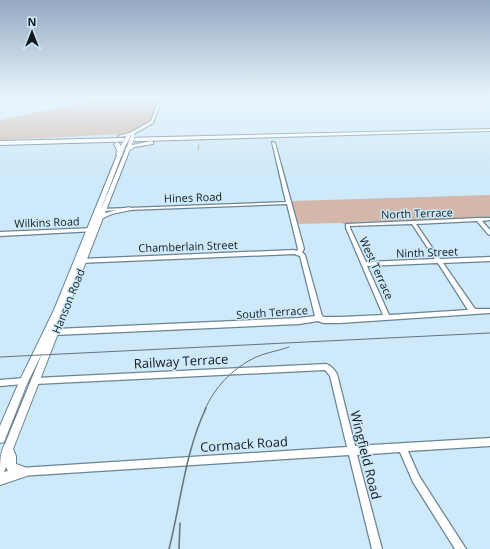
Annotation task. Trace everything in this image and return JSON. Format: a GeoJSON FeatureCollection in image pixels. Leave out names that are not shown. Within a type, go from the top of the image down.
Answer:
{"type":"FeatureCollection","features":[{"type":"Feature","properties":{"kind":"highway"},"geometry":{"type":"LineString","coordinates":[[0,144],[490,132]]}},
{"type":"Feature","properties":{"kind":"highway"},"geometry":{"type":"LineString","coordinates":[[0,144],[117,137],[132,134],[141,136],[314,136]]}},
{"type":"Feature","properties":{"kind":"highway"},"geometry":{"type":"LineString","coordinates":[[0,144],[117,144],[134,146],[152,143],[314,136]]}},
{"type":"Feature","properties":{"kind":"highway"},"geometry":{"type":"LineString","coordinates":[[32,144],[314,136]]}},
{"type":"Feature","properties":{"kind":"highway"},"geometry":{"type":"LineString","coordinates":[[117,144],[120,150],[120,155]]}},
{"type":"Feature","properties":{"kind":"main road","name":"Hanson Road"},"geometry":{"type":"LineString","coordinates":[[0,468],[35,381],[53,328],[132,134]]}},
{"type":"Feature","properties":{"kind":"main road","name":"Hanson Road"},"geometry":{"type":"LineString","coordinates":[[92,230],[101,217],[101,210],[120,155],[127,146]]}},
{"type":"Feature","properties":{"kind":"main road"},"geometry":{"type":"LineString","coordinates":[[101,217],[110,213],[129,209]]}},
{"type":"Feature","properties":{"kind":"main road","name":"Hanson Road"},"geometry":{"type":"LineString","coordinates":[[0,438],[2,427],[24,381],[53,328]]}},
{"type":"Feature","properties":{"kind":"main road"},"geometry":{"type":"LineString","coordinates":[[7,448],[11,456],[11,466],[22,472]]}},
{"type":"Feature","properties":{"kind":"main road"},"geometry":{"type":"LineString","coordinates":[[0,479],[22,472]]}},
{"type":"Feature","properties":{"kind":"street","name":"Hanson Road"},"geometry":{"type":"LineString","coordinates":[[132,134],[149,124]]}},
{"type":"Feature","properties":{"kind":"street"},"geometry":{"type":"LineString","coordinates":[[273,143],[301,249],[299,253],[302,255],[320,318]]}},
{"type":"Feature","properties":{"kind":"street","name":"Hines Road"},"geometry":{"type":"LineString","coordinates":[[101,210],[289,203]]}},
{"type":"Feature","properties":{"kind":"street"},"geometry":{"type":"LineString","coordinates":[[478,219],[490,233]]}},
{"type":"Feature","properties":{"kind":"street","name":"North Terrace"},"geometry":{"type":"LineString","coordinates":[[348,228],[348,225],[352,224],[490,219]]}},
{"type":"Feature","properties":{"kind":"street"},"geometry":{"type":"LineString","coordinates":[[413,222],[473,312]]}},
{"type":"Feature","properties":{"kind":"street","name":"West Terrace"},"geometry":{"type":"LineString","coordinates":[[348,228],[387,317]]}},
{"type":"Feature","properties":{"kind":"street","name":"Wilkins Road"},"geometry":{"type":"LineString","coordinates":[[0,234],[92,230]]}},
{"type":"Feature","properties":{"kind":"street","name":"Chamberlain Street"},"geometry":{"type":"LineString","coordinates":[[81,261],[299,253]]}},
{"type":"Feature","properties":{"kind":"street","name":"Ninth Street"},"geometry":{"type":"LineString","coordinates":[[364,264],[490,259]]}},
{"type":"Feature","properties":{"kind":"street","name":"South Terrace"},"geometry":{"type":"LineString","coordinates":[[53,328],[299,321],[320,318],[329,320],[490,311]]}},
{"type":"Feature","properties":{"kind":"street","name":"Railway Terrace"},"geometry":{"type":"LineString","coordinates":[[35,381],[319,366],[328,368]]}},
{"type":"Feature","properties":{"kind":"street","name":"Wingfield Road"},"geometry":{"type":"LineString","coordinates":[[328,368],[332,374],[377,549]]}},
{"type":"Feature","properties":{"kind":"street"},"geometry":{"type":"LineString","coordinates":[[0,383],[24,381]]}},
{"type":"Feature","properties":{"kind":"street","name":"Cormack Road"},"geometry":{"type":"LineString","coordinates":[[0,472],[22,472],[490,442]]}},
{"type":"Feature","properties":{"kind":"street"},"geometry":{"type":"LineString","coordinates":[[402,447],[416,479],[462,549]]}},
{"type":"Feature","properties":{"kind":"shaded area"},"geometry":{"type":"Polygon","coordinates":[[[0,124],[148,124],[123,134],[0,140],[0,124]]]}},
{"type":"Feature","properties":{"kind":"shaded area"},"geometry":{"type":"Polygon","coordinates":[[[490,195],[490,218],[356,222],[357,224],[348,225],[341,223],[294,224],[289,203],[292,201],[490,195]]]}},
{"type":"Feature","properties":{"kind":"waterway"},"geometry":{"type":"LineString","coordinates":[[198,150],[199,145]]}},
{"type":"Feature","properties":{"kind":"railway"},"geometry":{"type":"LineString","coordinates":[[0,357],[490,333]]}},
{"type":"Feature","properties":{"kind":"railway"},"geometry":{"type":"LineString","coordinates":[[205,409],[219,386],[231,373],[246,362],[258,356],[289,347]]}},
{"type":"Feature","properties":{"kind":"railway"},"geometry":{"type":"LineString","coordinates":[[169,549],[188,460],[206,408]]}},
{"type":"Feature","properties":{"kind":"railway"},"geometry":{"type":"LineString","coordinates":[[179,549],[180,523]]}}]}
